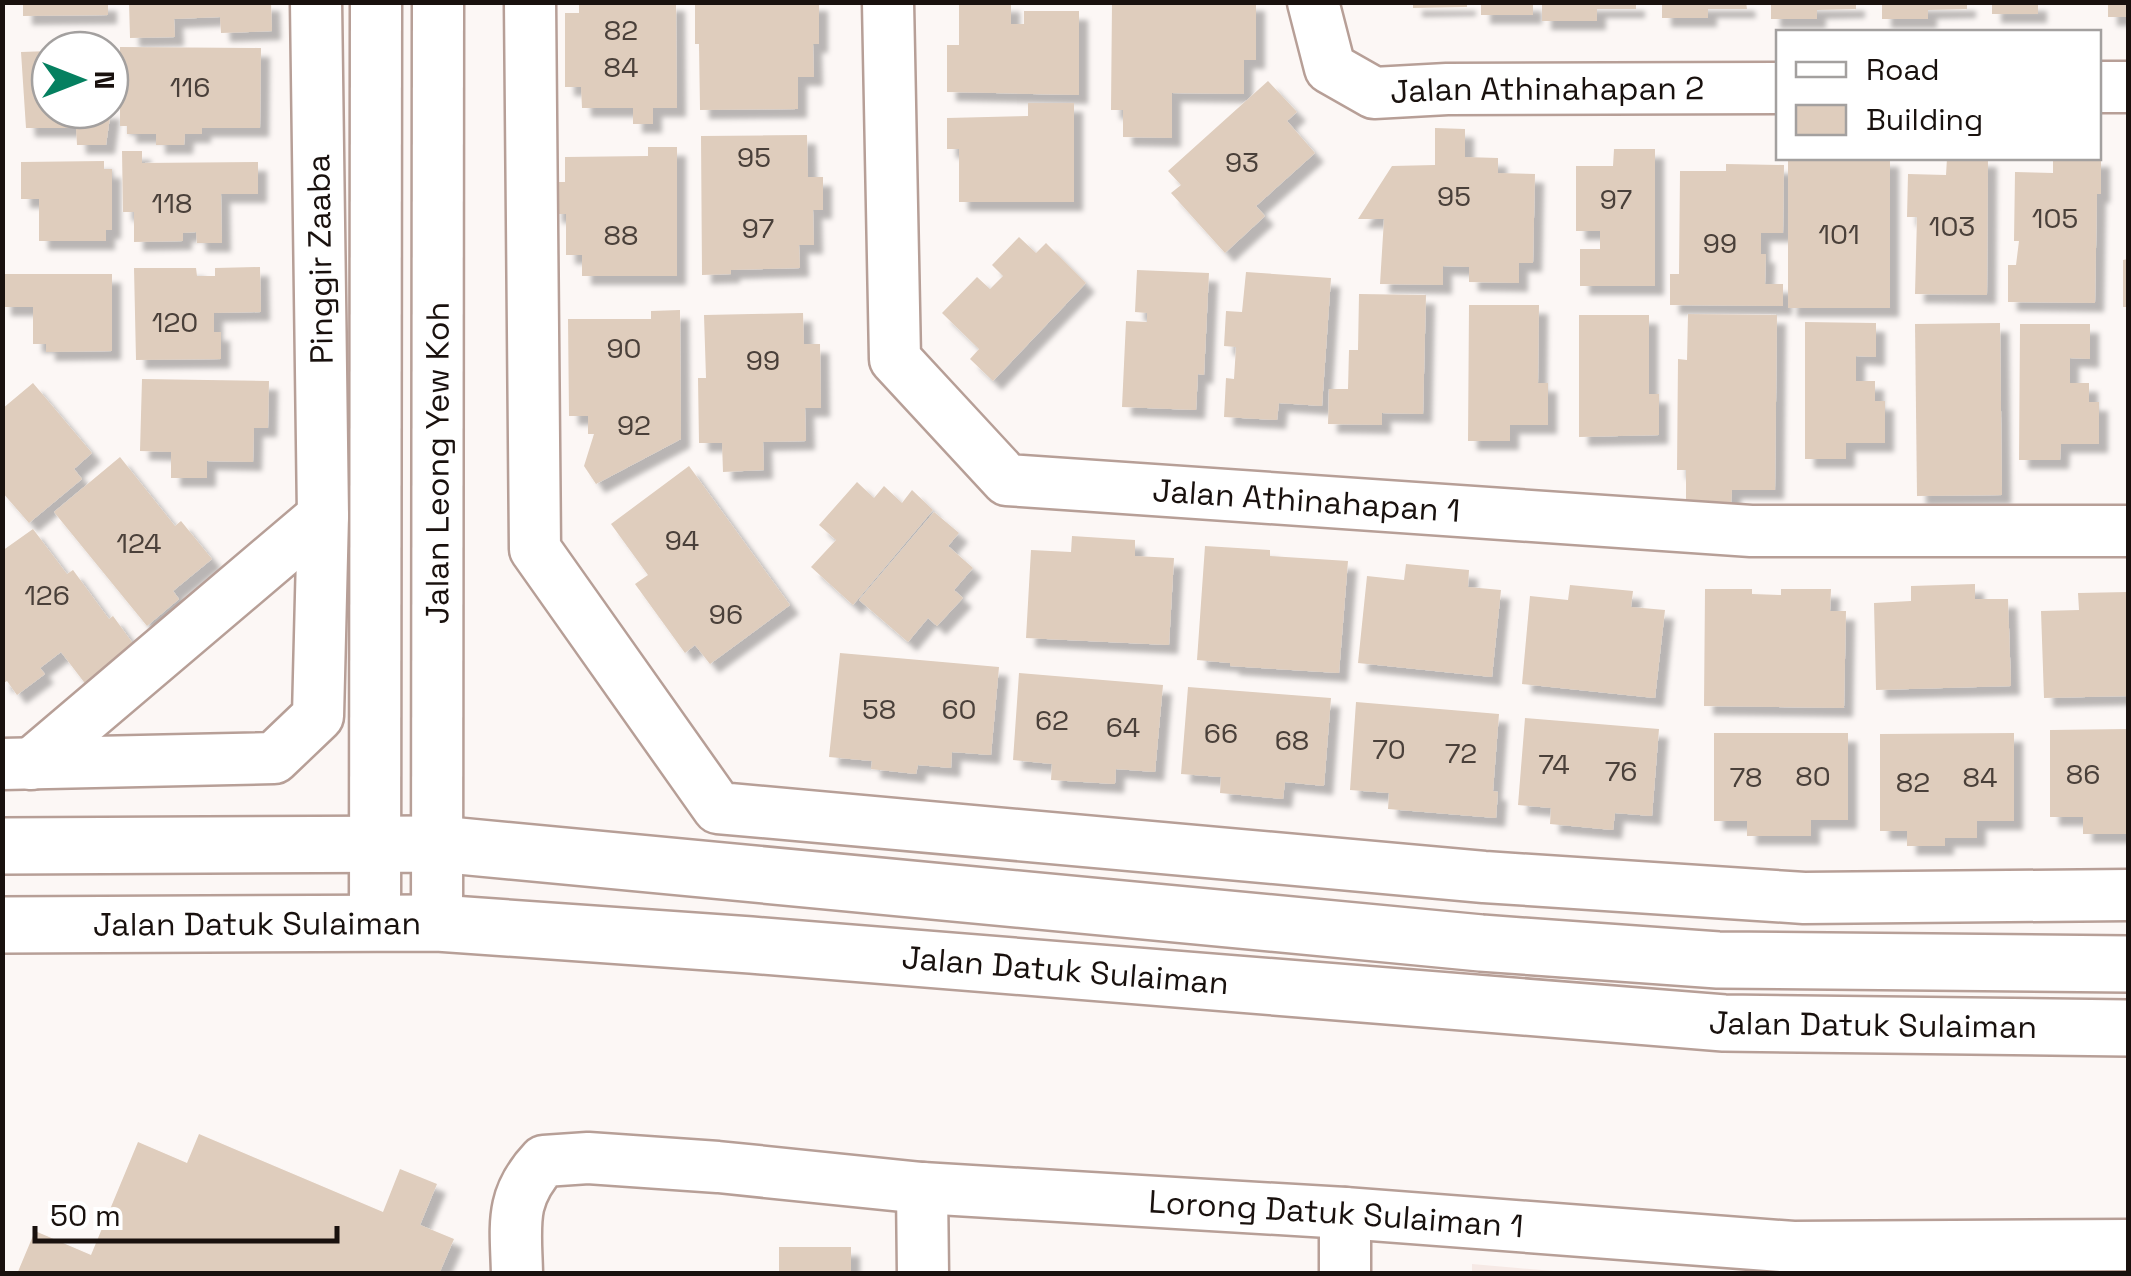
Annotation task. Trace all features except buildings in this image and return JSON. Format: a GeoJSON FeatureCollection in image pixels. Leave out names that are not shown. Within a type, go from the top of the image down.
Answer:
{"type":"FeatureCollection","features":[{"type":"Feature","properties":{"kind":"main road","name":"Jalan Datuk Sulaiman"},"geometry":{"type":"LineString","coordinates":[[2,846],[438,844],[1481,943],[1718,960],[2128,964]]}},
{"type":"Feature","properties":{"kind":"main road","name":"Jalan Datuk Sulaiman"},"geometry":{"type":"LineString","coordinates":[[2,925],[437,923],[770,946],[1724,1024],[2128,1028]]}},
{"type":"Feature","properties":{"kind":"street","name":"Pinggir Zaaba"},"geometry":{"type":"LineString","coordinates":[[17,764],[274,758],[318,716],[322,516],[316,2]]}},
{"type":"Feature","properties":{"kind":"street","name":"Jalan Leong Yew Koh"},"geometry":{"type":"LineString","coordinates":[[376,2],[376,921]]}},
{"type":"Feature","properties":{"kind":"street","name":"Jalan Leong Yew Koh"},"geometry":{"type":"LineString","coordinates":[[437,923],[438,2]]}},
{"type":"Feature","properties":{"kind":"street"},"geometry":{"type":"LineString","coordinates":[[530,2],[536,549],[718,808],[1484,877],[1804,898],[2128,895]]}},
{"type":"Feature","properties":{"kind":"street","name":"Jalan Athinahapan 1"},"geometry":{"type":"LineString","coordinates":[[888,2],[895,358],[1008,480],[1751,532],[2128,531]]}},
{"type":"Feature","properties":{"kind":"street","name":"Jalan Athinahapan 2"},"geometry":{"type":"LineString","coordinates":[[1314,2],[1330,68],[1374,93],[1446,89],[1776,88]]}},
{"type":"Feature","properties":{"kind":"street"},"geometry":{"type":"LineString","coordinates":[[2101,87],[2128,87]]}},
{"type":"Feature","properties":{"kind":"street","name":"Pinggir Zaaba"},"geometry":{"type":"LineString","coordinates":[[17,764],[322,516]]}},
{"type":"Feature","properties":{"kind":"street"},"geometry":{"type":"LineString","coordinates":[[1481,943],[1484,877]]}},
{"type":"Feature","properties":{"kind":"street","name":"Lorong Datuk Sulaiman 1"},"geometry":{"type":"LineString","coordinates":[[518,1274],[516,1206],[527,1180],[544,1161],[588,1158],[922,1188],[1345,1213],[1793,1248],[2128,1245]]}},
{"type":"Feature","properties":{"kind":"street"},"geometry":{"type":"LineString","coordinates":[[922,1188],[922,1274]]}},
{"type":"Feature","properties":{"kind":"street"},"geometry":{"type":"LineString","coordinates":[[1344,1274],[1345,1213]]}},
{"type":"Feature","properties":{"kind":"shaded area"},"geometry":{"type":"Polygon","coordinates":[[[1472,1264],[1577,1273],[1472,1273],[1472,1264]]]}}]}
